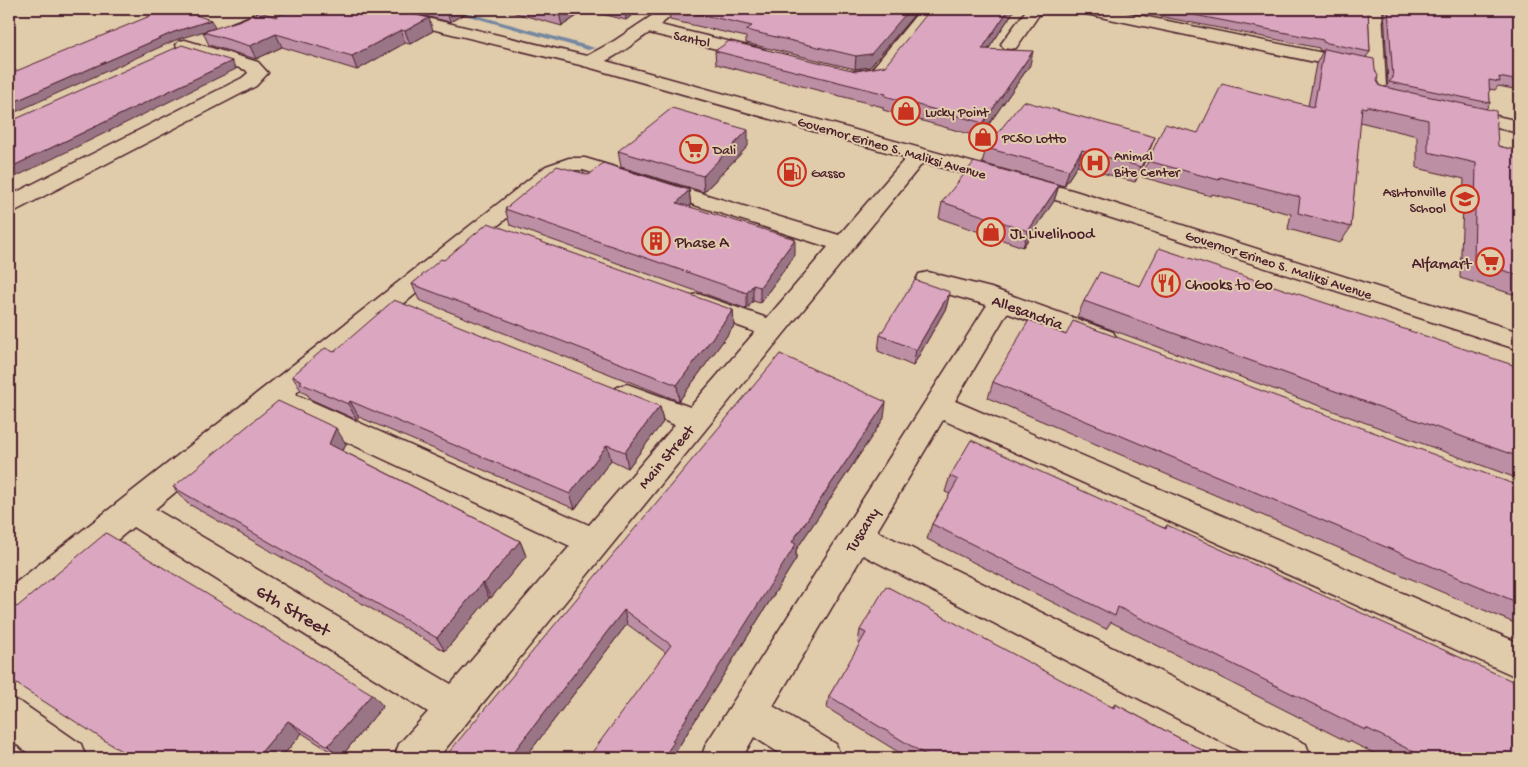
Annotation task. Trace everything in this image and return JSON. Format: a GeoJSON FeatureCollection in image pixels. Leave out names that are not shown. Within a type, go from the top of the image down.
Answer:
{"type":"FeatureCollection","features":[{"type":"Feature","properties":{"kind":"street"},"geometry":{"type":"LineString","coordinates":[[207,35],[244,9]]}},
{"type":"Feature","properties":{"kind":"street","name":"Governor Erineo S. Maliksi Avenue"},"geometry":{"type":"LineString","coordinates":[[373,9],[589,62],[1068,196],[1519,341]]}},
{"type":"Feature","properties":{"kind":"street"},"geometry":{"type":"LineString","coordinates":[[589,62],[617,48],[672,9]]}},
{"type":"Feature","properties":{"kind":"street"},"geometry":{"type":"LineString","coordinates":[[836,72],[855,77],[877,74],[929,9]]}},
{"type":"Feature","properties":{"kind":"street"},"geometry":{"type":"LineString","coordinates":[[1010,44],[1034,9]]}},
{"type":"Feature","properties":{"kind":"street"},"geometry":{"type":"LineString","coordinates":[[1086,9],[1376,69]]}},
{"type":"Feature","properties":{"kind":"street"},"geometry":{"type":"LineString","coordinates":[[1373,9],[1376,69],[1381,99]]}},
{"type":"Feature","properties":{"kind":"street"},"geometry":{"type":"LineString","coordinates":[[167,53],[271,10]]}},
{"type":"Feature","properties":{"kind":"street","name":"Santol"},"geometry":{"type":"LineString","coordinates":[[646,27],[779,59]]}},
{"type":"Feature","properties":{"kind":"street"},"geometry":{"type":"LineString","coordinates":[[9,205],[249,82],[259,73],[252,66],[207,35]]}},
{"type":"Feature","properties":{"kind":"street"},"geometry":{"type":"LineString","coordinates":[[1444,110],[1519,127]]}},
{"type":"Feature","properties":{"kind":"street","name":"Main Street"},"geometry":{"type":"LineString","coordinates":[[413,758],[919,155]]}},
{"type":"Feature","properties":{"kind":"street"},"geometry":{"type":"LineString","coordinates":[[9,608],[553,170],[569,164],[585,164],[843,244]]}},
{"type":"Feature","properties":{"kind":"street"},"geometry":{"type":"LineString","coordinates":[[485,226],[513,236]]}},
{"type":"Feature","properties":{"kind":"street","name":"Allesandria"},"geometry":{"type":"LineString","coordinates":[[928,280],[1002,301],[1132,349]]}},
{"type":"Feature","properties":{"kind":"street"},"geometry":{"type":"LineString","coordinates":[[679,296],[772,329]]}},
{"type":"Feature","properties":{"kind":"street"},"geometry":{"type":"LineString","coordinates":[[392,301],[419,312]]}},
{"type":"Feature","properties":{"kind":"street","name":"Tuscany"},"geometry":{"type":"LineString","coordinates":[[720,758],[1002,301]]}},
{"type":"Feature","properties":{"kind":"street"},"geometry":{"type":"LineString","coordinates":[[603,384],[695,421]]}},
{"type":"Feature","properties":{"kind":"street"},"geometry":{"type":"LineString","coordinates":[[274,396],[594,542]]}},
{"type":"Feature","properties":{"kind":"street"},"geometry":{"type":"LineString","coordinates":[[938,406],[1519,661]]}},
{"type":"Feature","properties":{"kind":"street","name":"6th Street"},"geometry":{"type":"LineString","coordinates":[[131,510],[456,708]]}},
{"type":"Feature","properties":{"kind":"street"},"geometry":{"type":"LineString","coordinates":[[857,536],[1292,758]]}},
{"type":"Feature","properties":{"kind":"street"},"geometry":{"type":"LineString","coordinates":[[748,712],[822,758]]}},
{"type":"Feature","properties":{"kind":"street"},"geometry":{"type":"LineString","coordinates":[[9,716],[66,758]]}},
{"type":"Feature","properties":{"kind":"building"},"geometry":{"type":"Polygon","coordinates":[[[167,9],[177,9],[211,20],[174,32],[9,104],[9,74],[167,9]]]}},
{"type":"Feature","properties":{"kind":"building"},"geometry":{"type":"Polygon","coordinates":[[[293,9],[392,9],[429,18],[405,31],[401,30],[352,56],[276,34],[250,46],[203,32],[260,12],[276,17],[293,9]]]}},
{"type":"Feature","properties":{"kind":"building"},"geometry":{"type":"Polygon","coordinates":[[[545,9],[566,9],[559,13],[545,9]]]}},
{"type":"Feature","properties":{"kind":"building"},"geometry":{"type":"Polygon","coordinates":[[[677,9],[910,9],[871,54],[856,56],[746,30],[752,26],[677,9]]]}},
{"type":"Feature","properties":{"kind":"building"},"geometry":{"type":"Polygon","coordinates":[[[931,9],[1009,9],[982,49],[1033,51],[983,123],[885,96],[886,94],[715,51],[729,41],[856,71],[885,66],[931,9]]]}},
{"type":"Feature","properties":{"kind":"building"},"geometry":{"type":"Polygon","coordinates":[[[1163,9],[1368,9],[1370,52],[1323,42],[1323,40],[1163,9]]]}},
{"type":"Feature","properties":{"kind":"building"},"geometry":{"type":"Polygon","coordinates":[[[1388,9],[1519,10],[1519,81],[1499,77],[1500,82],[1489,80],[1490,103],[1389,82],[1393,78],[1388,9]]]}},
{"type":"Feature","properties":{"kind":"building"},"geometry":{"type":"Polygon","coordinates":[[[182,45],[232,61],[9,168],[9,122],[182,45]]]}},
{"type":"Feature","properties":{"kind":"building"},"geometry":{"type":"Polygon","coordinates":[[[1324,49],[1374,59],[1375,70],[1378,76],[1377,81],[1380,86],[1496,111],[1498,146],[1519,151],[1519,275],[1474,262],[1476,163],[1428,152],[1428,120],[1367,106],[1366,108],[1362,107],[1351,227],[1298,213],[1300,197],[1220,177],[1219,180],[1148,161],[1165,124],[1198,133],[1222,84],[1314,107],[1324,49]]]}},
{"type":"Feature","properties":{"kind":"building"},"geometry":{"type":"Polygon","coordinates":[[[1023,101],[1155,137],[1141,167],[1082,150],[1069,170],[986,148],[1023,101]]]}},
{"type":"Feature","properties":{"kind":"building"},"geometry":{"type":"Polygon","coordinates":[[[672,108],[748,130],[703,176],[618,151],[672,108]]]}},
{"type":"Feature","properties":{"kind":"building"},"geometry":{"type":"Polygon","coordinates":[[[974,162],[1059,185],[1028,231],[942,202],[974,162]]]}},
{"type":"Feature","properties":{"kind":"building","name":"Phase A"},"geometry":{"type":"Polygon","coordinates":[[[603,163],[689,190],[677,203],[795,239],[760,287],[753,285],[747,293],[505,209],[557,166],[589,175],[603,163]]]}},
{"type":"Feature","properties":{"kind":"building"},"geometry":{"type":"Polygon","coordinates":[[[488,223],[733,310],[677,385],[412,284],[488,223]]]}},
{"type":"Feature","properties":{"kind":"building"},"geometry":{"type":"Polygon","coordinates":[[[1159,248],[1519,367],[1519,457],[1084,301],[1100,272],[1140,286],[1159,248]]]}},
{"type":"Feature","properties":{"kind":"building"},"geometry":{"type":"Polygon","coordinates":[[[915,280],[950,292],[916,350],[880,335],[915,280]]]}},
{"type":"Feature","properties":{"kind":"building"},"geometry":{"type":"Polygon","coordinates":[[[394,300],[660,406],[625,452],[607,445],[570,494],[350,401],[348,404],[300,383],[302,381],[292,376],[325,348],[334,352],[394,300]]]}},
{"type":"Feature","properties":{"kind":"building"},"geometry":{"type":"Polygon","coordinates":[[[1029,320],[1066,335],[1073,321],[1519,486],[1519,603],[993,382],[1029,320]]]}},
{"type":"Feature","properties":{"kind":"building"},"geometry":{"type":"Polygon","coordinates":[[[780,354],[886,402],[792,542],[796,544],[663,758],[588,758],[671,645],[624,610],[509,758],[444,758],[780,354]]]}},
{"type":"Feature","properties":{"kind":"building"},"geometry":{"type":"Polygon","coordinates":[[[278,401],[336,428],[329,444],[520,541],[484,584],[482,583],[437,638],[173,487],[278,401]]]}},
{"type":"Feature","properties":{"kind":"building"},"geometry":{"type":"Polygon","coordinates":[[[971,440],[1166,529],[1167,525],[1519,684],[1519,758],[1426,758],[1366,728],[1365,730],[1118,607],[1115,616],[932,524],[958,480],[950,476],[971,440]]]}},
{"type":"Feature","properties":{"kind":"building"},"geometry":{"type":"Polygon","coordinates":[[[106,533],[372,694],[328,746],[288,721],[256,758],[132,758],[9,679],[9,602],[17,607],[106,533]]]}},
{"type":"Feature","properties":{"kind":"building"},"geometry":{"type":"Polygon","coordinates":[[[886,586],[1114,708],[1115,704],[1217,758],[931,758],[829,696],[866,633],[860,630],[886,586]]]}},
{"type":"Feature","properties":{"kind":"waterway"},"geometry":{"type":"LineString","coordinates":[[448,9],[591,48]]}},
{"type":"Feature","properties":{"kind":"place","name":"Lucky Point"},"geometry":{"type":"Point","coordinates":[906,111]}},
{"type":"Feature","properties":{"kind":"place","name":"PCSO Lotto"},"geometry":{"type":"Point","coordinates":[983,137]}},
{"type":"Feature","properties":{"kind":"place","name":"Dali"},"geometry":{"type":"Point","coordinates":[694,149]}},
{"type":"Feature","properties":{"kind":"place","name":"Animal Bite Center"},"geometry":{"type":"Point","coordinates":[1095,163]}},
{"type":"Feature","properties":{"kind":"place","name":"Gasso"},"geometry":{"type":"Point","coordinates":[792,172]}},
{"type":"Feature","properties":{"kind":"place","name":"Ashtonville School"},"geometry":{"type":"Point","coordinates":[1465,199]}},
{"type":"Feature","properties":{"kind":"place","name":"JL Livelihood"},"geometry":{"type":"Point","coordinates":[991,232]}},
{"type":"Feature","properties":{"kind":"place","name":"Phase A"},"geometry":{"type":"Point","coordinates":[656,241]}},
{"type":"Feature","properties":{"kind":"place","name":"Alfamart"},"geometry":{"type":"Point","coordinates":[1490,262]}},
{"type":"Feature","properties":{"kind":"place","name":"Chooks to Go"},"geometry":{"type":"Point","coordinates":[1166,283]}}]}
